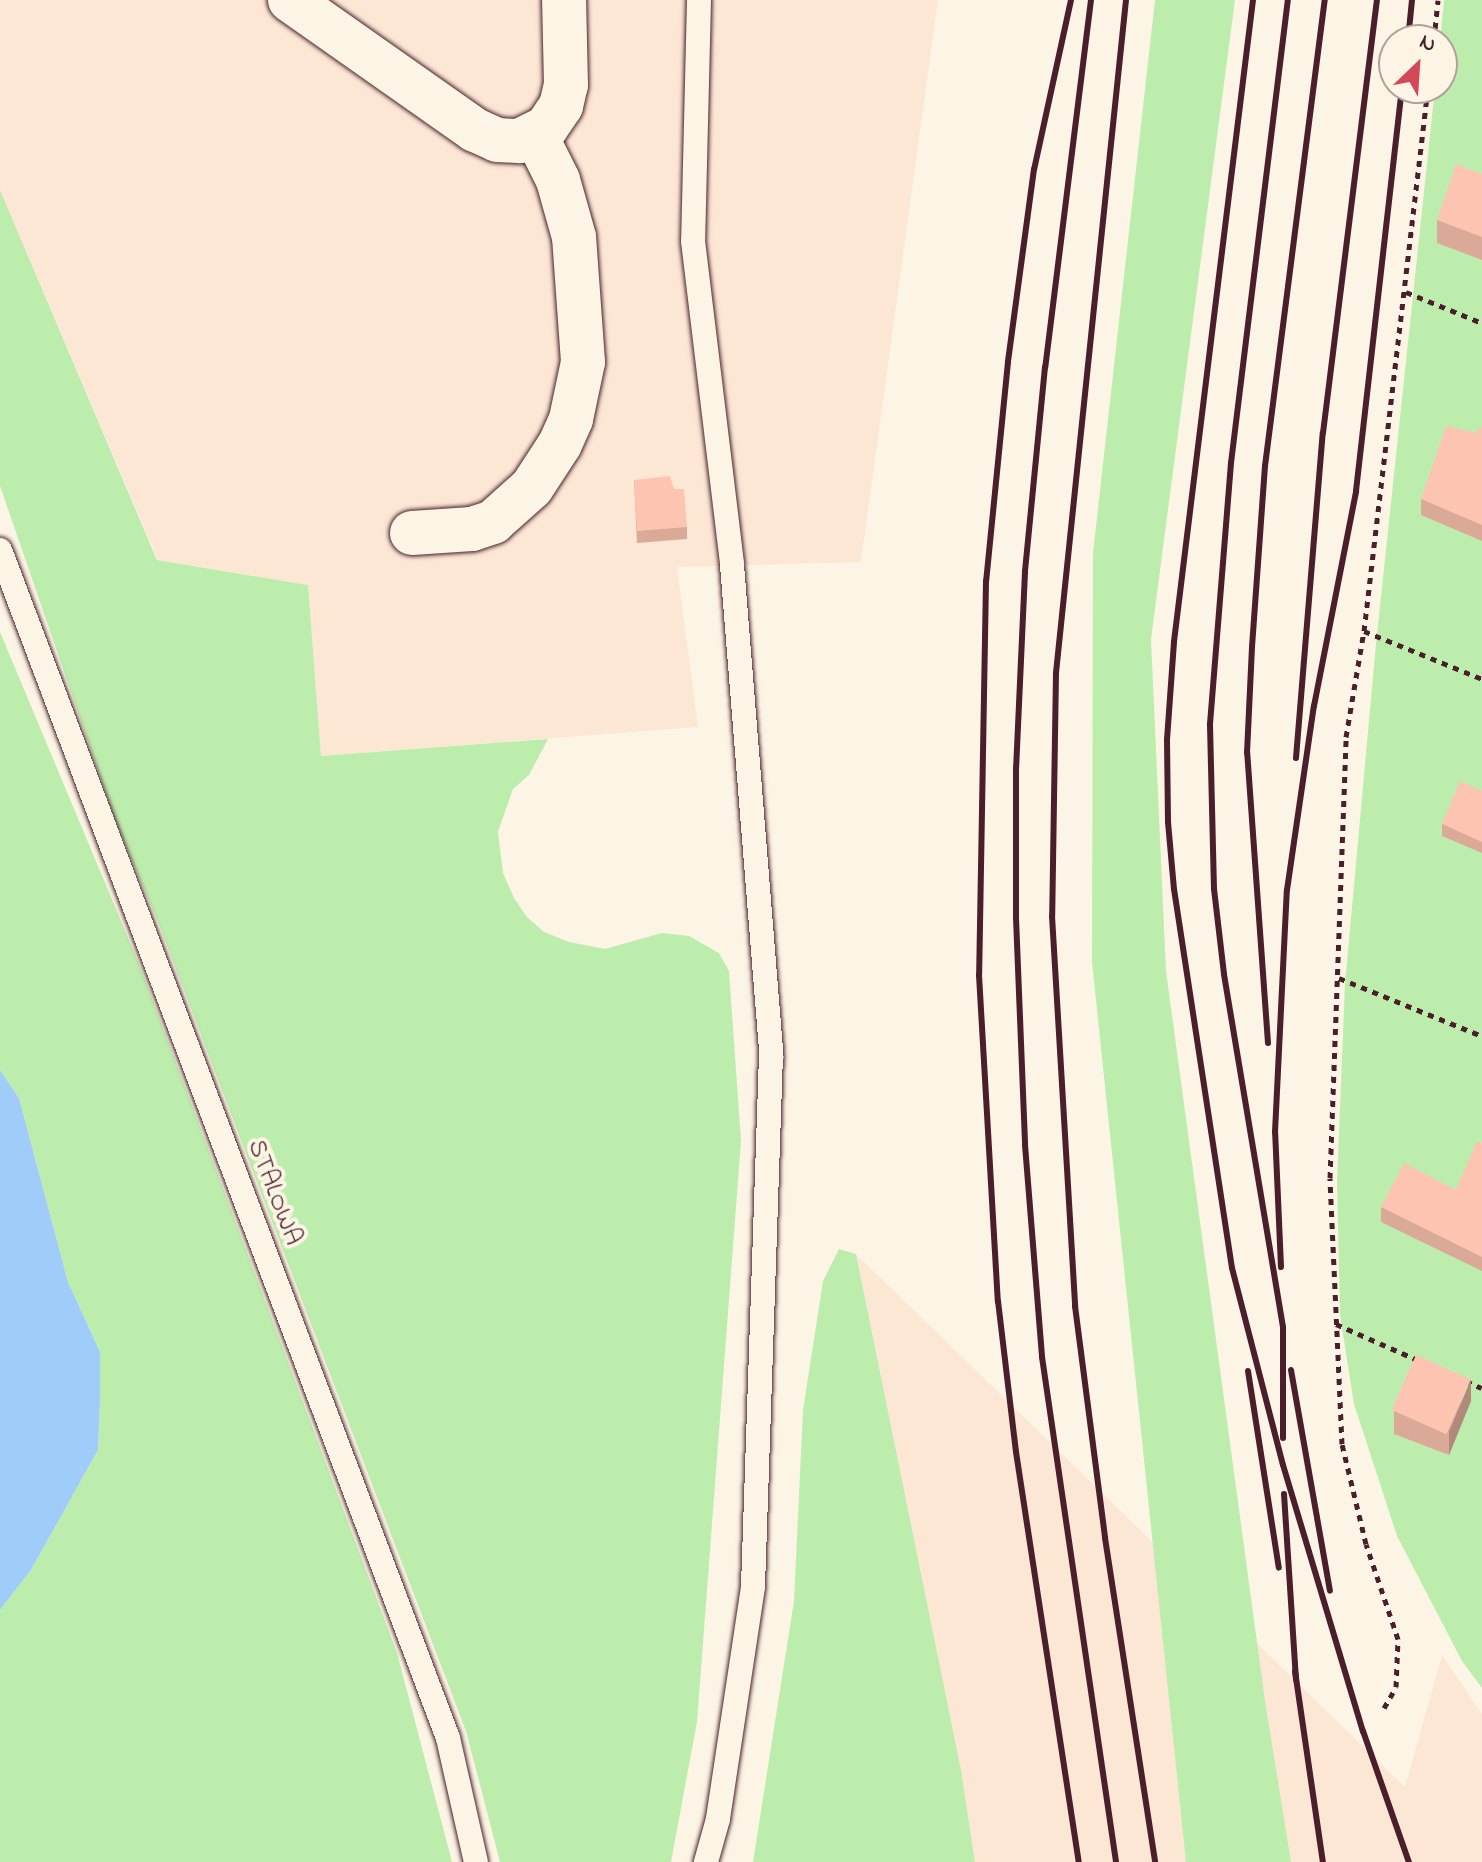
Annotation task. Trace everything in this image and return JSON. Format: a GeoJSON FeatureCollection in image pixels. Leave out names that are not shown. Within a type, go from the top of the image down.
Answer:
{"type":"FeatureCollection","features":[{"type":"Feature","properties":{"kind":"street"},"geometry":{"type":"LineString","coordinates":[[290,0],[475,130],[497,140],[519,141],[536,136],[555,117],[566,85],[564,0]]}},
{"type":"Feature","properties":{"kind":"street"},"geometry":{"type":"LineString","coordinates":[[412,533],[472,529],[493,522],[532,487],[560,444],[571,419],[583,362],[574,237],[558,180],[536,136]]}},
{"type":"Feature","properties":{"kind":"lane"},"geometry":{"type":"LineString","coordinates":[[699,0],[693,241],[732,565],[771,1055],[753,1587],[718,1819],[706,1862]]}},
{"type":"Feature","properties":{"kind":"lane","name":"STALOWA"},"geometry":{"type":"LineString","coordinates":[[0,550],[448,1738],[476,1862]]}},
{"type":"Feature","properties":{"kind":"path"},"geometry":{"type":"LineString","coordinates":[[1436,24],[1438,0]]}},
{"type":"Feature","properties":{"kind":"path"},"geometry":{"type":"LineString","coordinates":[[1384,1708],[1396,1687],[1398,1639],[1366,1544],[1342,1444],[1330,1178],[1339,978],[1341,786],[1364,631],[1426,104]]}},
{"type":"Feature","properties":{"kind":"path"},"geometry":{"type":"LineString","coordinates":[[1406,292],[1482,323]]}},
{"type":"Feature","properties":{"kind":"path"},"geometry":{"type":"LineString","coordinates":[[1364,631],[1482,679]]}},
{"type":"Feature","properties":{"kind":"path"},"geometry":{"type":"LineString","coordinates":[[1339,978],[1482,1036]]}},
{"type":"Feature","properties":{"kind":"path"},"geometry":{"type":"LineString","coordinates":[[1336,1324],[1424,1362]]}},
{"type":"Feature","properties":{"kind":"path"},"geometry":{"type":"LineString","coordinates":[[1453,1375],[1482,1388]]}},
{"type":"Feature","properties":{"kind":"shaded area"},"geometry":{"type":"Polygon","coordinates":[[[0,0],[938,0],[861,562],[677,567],[698,727],[321,756],[308,585],[158,560],[0,190],[0,0]]]}},
{"type":"Feature","properties":{"kind":"shaded area"},"geometry":{"type":"Polygon","coordinates":[[[856,1254],[1405,1787],[1442,1655],[1482,1714],[1482,1862],[975,1862],[961,1770],[856,1254]]]}},
{"type":"Feature","properties":{"kind":"green space"},"geometry":{"type":"Polygon","coordinates":[[[1155,0],[1235,0],[1151,639],[1166,971],[1265,1701],[1291,1862],[1186,1862],[1092,962],[1093,553],[1155,0]]]}},
{"type":"Feature","properties":{"kind":"green space"},"geometry":{"type":"Polygon","coordinates":[[[1444,0],[1482,0],[1482,1688],[1462,1661],[1397,1536],[1354,1404],[1340,1315],[1337,1182],[1345,984],[1376,644],[1433,104],[1458,104],[1458,24],[1442,24],[1444,0]]]}},
{"type":"Feature","properties":{"kind":"green space"},"geometry":{"type":"Polygon","coordinates":[[[0,190],[157,560],[308,585],[321,756],[548,739],[529,775],[513,789],[498,832],[503,873],[527,917],[544,932],[569,942],[605,949],[662,933],[689,936],[719,953],[729,971],[741,1141],[697,1722],[671,1862],[500,1862],[466,1731],[158,922],[116,822],[0,486],[0,190]]]}},
{"type":"Feature","properties":{"kind":"green space"},"geometry":{"type":"Polygon","coordinates":[[[0,632],[139,964],[397,1653],[452,1862],[0,1862],[0,1610],[31,1570],[98,1450],[100,1352],[68,1282],[19,1098],[0,1070],[0,632]]]}},
{"type":"Feature","properties":{"kind":"green space"},"geometry":{"type":"Polygon","coordinates":[[[839,1249],[856,1254],[961,1770],[975,1862],[753,1862],[794,1601],[803,1410],[823,1281],[839,1249]]]}},
{"type":"Feature","properties":{"kind":"water"},"geometry":{"type":"Polygon","coordinates":[[[0,1070],[19,1098],[68,1282],[100,1352],[100,1402],[98,1450],[31,1570],[0,1610],[0,1070]]]}},
{"type":"Feature","properties":{"kind":"building"},"geometry":{"type":"Polygon","coordinates":[[[1456,164],[1482,174],[1482,237],[1437,220],[1456,164]]]}},
{"type":"Feature","properties":{"kind":"building"},"geometry":{"type":"Polygon","coordinates":[[[1446,426],[1477,433],[1479,427],[1482,428],[1482,525],[1421,499],[1446,426]]]}},
{"type":"Feature","properties":{"kind":"building"},"geometry":{"type":"Polygon","coordinates":[[[670,476],[674,489],[684,489],[687,527],[637,531],[634,480],[670,476]]]}},
{"type":"Feature","properties":{"kind":"building"},"geometry":{"type":"Polygon","coordinates":[[[1460,781],[1482,791],[1482,842],[1442,824],[1460,781]]]}},
{"type":"Feature","properties":{"kind":"building"},"geometry":{"type":"Polygon","coordinates":[[[1477,1141],[1482,1144],[1482,1257],[1381,1207],[1404,1163],[1456,1190],[1477,1141]]]}},
{"type":"Feature","properties":{"kind":"building"},"geometry":{"type":"Polygon","coordinates":[[[1416,1355],[1471,1379],[1446,1434],[1392,1410],[1416,1355]]]}},
{"type":"Feature","properties":{"kind":"railway"},"geometry":{"type":"LineString","coordinates":[[1071,0],[1034,169],[1008,362],[986,581],[979,975],[998,1301],[1016,1452],[1079,1862]]}},
{"type":"Feature","properties":{"kind":"railway"},"geometry":{"type":"LineString","coordinates":[[1091,0],[1045,367],[1025,572],[1016,768],[1016,918],[1025,1145],[1042,1357],[1116,1862]]}},
{"type":"Feature","properties":{"kind":"railway"},"geometry":{"type":"LineString","coordinates":[[1126,0],[1056,673],[1052,916],[1075,1306],[1105,1538],[1155,1862]]}},
{"type":"Feature","properties":{"kind":"railway"},"geometry":{"type":"LineString","coordinates":[[1253,0],[1174,642],[1167,740],[1168,822],[1174,889],[1232,1268],[1283,1465],[1363,1731],[1409,1862]]}},
{"type":"Feature","properties":{"kind":"railway"},"geometry":{"type":"LineString","coordinates":[[1283,1438],[1283,1327],[1224,974],[1214,889],[1210,724],[1231,463],[1288,0]]}},
{"type":"Feature","properties":{"kind":"railway"},"geometry":{"type":"LineString","coordinates":[[1268,1043],[1247,753],[1252,647],[1265,466],[1325,0]]}},
{"type":"Feature","properties":{"kind":"railway"},"geometry":{"type":"LineString","coordinates":[[1296,758],[1323,433],[1377,0]]}},
{"type":"Feature","properties":{"kind":"railway"},"geometry":{"type":"LineString","coordinates":[[1410,24],[1412,0]]}},
{"type":"Feature","properties":{"kind":"railway"},"geometry":{"type":"LineString","coordinates":[[1281,1267],[1275,1132],[1287,890],[1314,706],[1356,491],[1400,104]]}},
{"type":"Feature","properties":{"kind":"railway"},"geometry":{"type":"LineString","coordinates":[[1291,1370],[1330,1591]]}},
{"type":"Feature","properties":{"kind":"railway"},"geometry":{"type":"LineString","coordinates":[[1248,1371],[1279,1568]]}},
{"type":"Feature","properties":{"kind":"railway"},"geometry":{"type":"LineString","coordinates":[[1284,1494],[1296,1680]]}},
{"type":"Feature","properties":{"kind":"railway"},"geometry":{"type":"LineString","coordinates":[[1295,1671],[1323,1862]]}}]}
